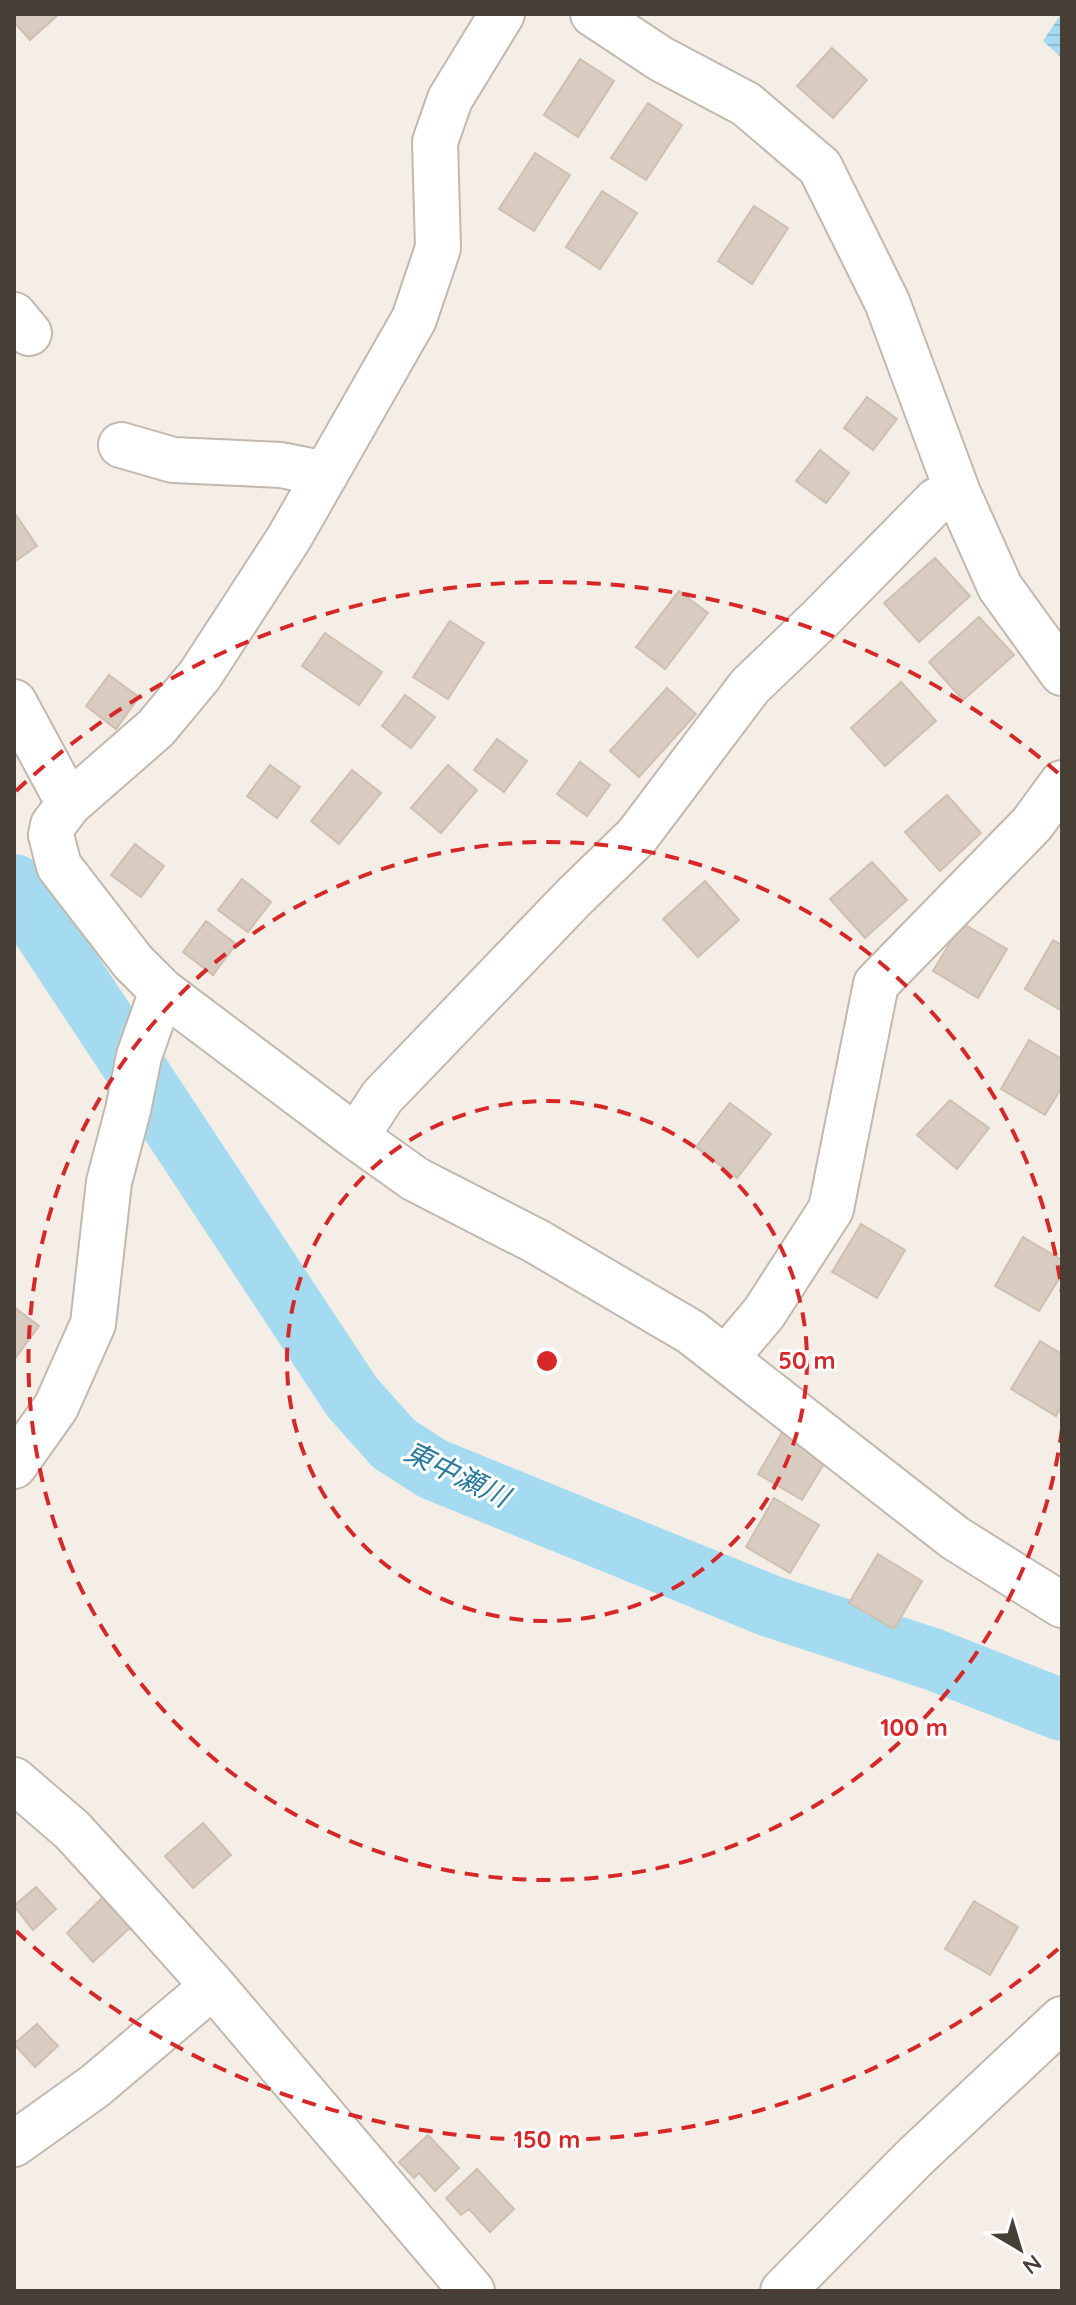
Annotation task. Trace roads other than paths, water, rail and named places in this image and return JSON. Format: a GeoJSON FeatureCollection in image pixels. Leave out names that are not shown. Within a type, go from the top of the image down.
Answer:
{"type":"FeatureCollection","features":[{"type":"Feature","properties":{"kind":"street"},"geometry":{"type":"LineString","coordinates":[[502,14],[450,99],[435,142],[438,248],[414,319],[289,538],[200,675],[156,728],[69,804],[53,825],[51,835],[59,866],[133,962],[162,991],[356,1137],[415,1179],[536,1241],[691,1332],[955,1538],[1062,1605]]}},
{"type":"Feature","properties":{"kind":"street"},"geometry":{"type":"LineString","coordinates":[[593,14],[661,59],[746,104],[820,167],[887,302],[958,493],[1000,587],[1062,673]]}},
{"type":"Feature","properties":{"kind":"street"},"geometry":{"type":"LineString","coordinates":[[121,445],[173,460],[281,465],[326,474]]}},
{"type":"Feature","properties":{"kind":"street"},"geometry":{"type":"LineString","coordinates":[[356,1137],[382,1097],[563,908],[637,836],[750,686],[937,500],[958,493]]}},
{"type":"Feature","properties":{"kind":"street"},"geometry":{"type":"LineString","coordinates":[[14,702],[69,804]]}},
{"type":"Feature","properties":{"kind":"street"},"geometry":{"type":"LineString","coordinates":[[726,1358],[764,1313],[831,1209],[876,984],[1032,824],[1062,783]]}},
{"type":"Feature","properties":{"kind":"street"},"geometry":{"type":"LineString","coordinates":[[21,1439],[56,1407],[93,1324],[109,1182],[136,1069],[162,991]]}},
{"type":"Feature","properties":{"kind":"street"},"geometry":{"type":"LineString","coordinates":[[14,1780],[72,1830],[213,1986],[472,2291]]}},
{"type":"Feature","properties":{"kind":"street"},"geometry":{"type":"LineString","coordinates":[[14,2144],[95,2086],[213,1986]]}},
{"type":"Feature","properties":{"kind":"street"},"geometry":{"type":"LineString","coordinates":[[783,2291],[914,2158],[1062,2019]]}},
{"type":"Feature","properties":{"kind":"water"},"geometry":{"type":"Polygon","coordinates":[[[1062,14],[1062,58],[1043,41],[1062,14]]]}},
{"type":"Feature","properties":{"kind":"waterway","name":"東中瀬川"},"geometry":{"type":"LineString","coordinates":[[14,885],[352,1397],[394,1444],[433,1469],[770,1606],[932,1659],[1062,1710]]}}]}
